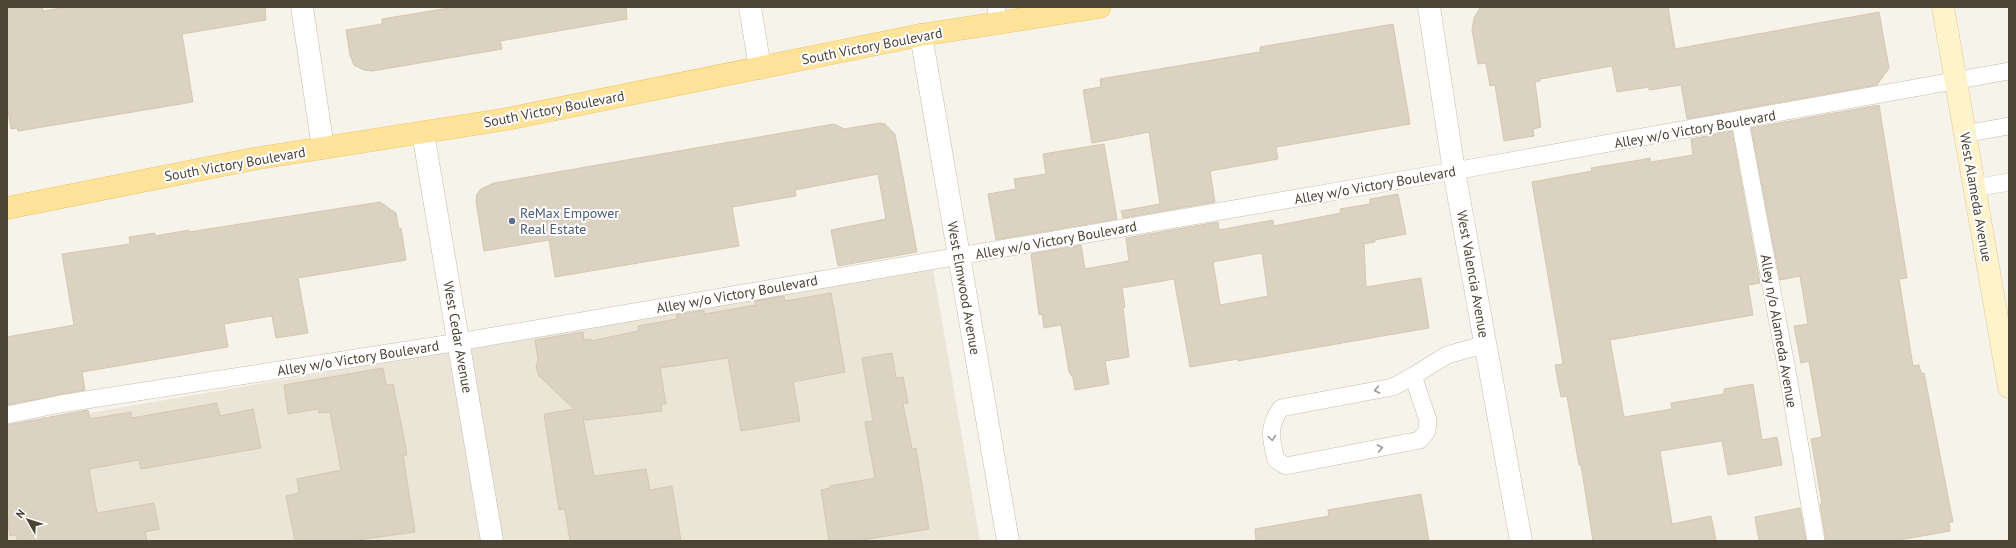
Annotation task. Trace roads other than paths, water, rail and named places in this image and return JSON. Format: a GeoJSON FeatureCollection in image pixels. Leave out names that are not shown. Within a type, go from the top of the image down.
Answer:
{"type":"FeatureCollection","features":[{"type":"Feature","properties":{"kind":"main road","name":"South Victory Boulevard"},"geometry":{"type":"LineString","coordinates":[[7,208],[253,159],[507,119],[921,35],[998,15],[1100,7]]}},
{"type":"Feature","properties":{"kind":"main road","name":"West Alameda Avenue"},"geometry":{"type":"LineString","coordinates":[[1943,7],[1957,80],[1964,134],[2007,362],[2009,387]]}},
{"type":"Feature","properties":{"kind":"street"},"geometry":{"type":"LineString","coordinates":[[302,7],[323,148]]}},
{"type":"Feature","properties":{"kind":"street"},"geometry":{"type":"LineString","coordinates":[[750,7],[760,68]]}},
{"type":"Feature","properties":{"kind":"street","name":"West Valencia Avenue"},"geometry":{"type":"LineString","coordinates":[[1429,7],[1454,171],[1521,541]]}},
{"type":"Feature","properties":{"kind":"street","name":"West Elmwood Avenue"},"geometry":{"type":"LineString","coordinates":[[921,35],[1008,541]]}},
{"type":"Feature","properties":{"kind":"street","name":"West Cedar Avenue"},"geometry":{"type":"LineString","coordinates":[[423,133],[492,541]]}},
{"type":"Feature","properties":{"kind":"lane","name":"Alley w/o Victory Boulevard"},"geometry":{"type":"LineString","coordinates":[[7,415],[60,404],[459,342],[1740,121],[2009,71]]}},
{"type":"Feature","properties":{"kind":"lane","name":"Alley n/o Alameda Avenue"},"geometry":{"type":"LineString","coordinates":[[1740,121],[1788,376],[1816,541]]}},
{"type":"Feature","properties":{"kind":"lane"},"geometry":{"type":"LineString","coordinates":[[1964,134],[2009,126]]}},
{"type":"Feature","properties":{"kind":"lane"},"geometry":{"type":"LineString","coordinates":[[1974,188],[2009,182]]}},
{"type":"Feature","properties":{"kind":"lane"},"geometry":{"type":"LineString","coordinates":[[1413,376],[1428,420],[1427,431],[1420,440],[1286,466],[1276,460],[1270,433],[1273,419],[1281,408],[1393,387],[1447,355],[1486,344]]}},
{"type":"Feature","properties":{"kind":"place","name":"ReMax Empower Real Estate"},"geometry":{"type":"Point","coordinates":[512,221]}}]}
